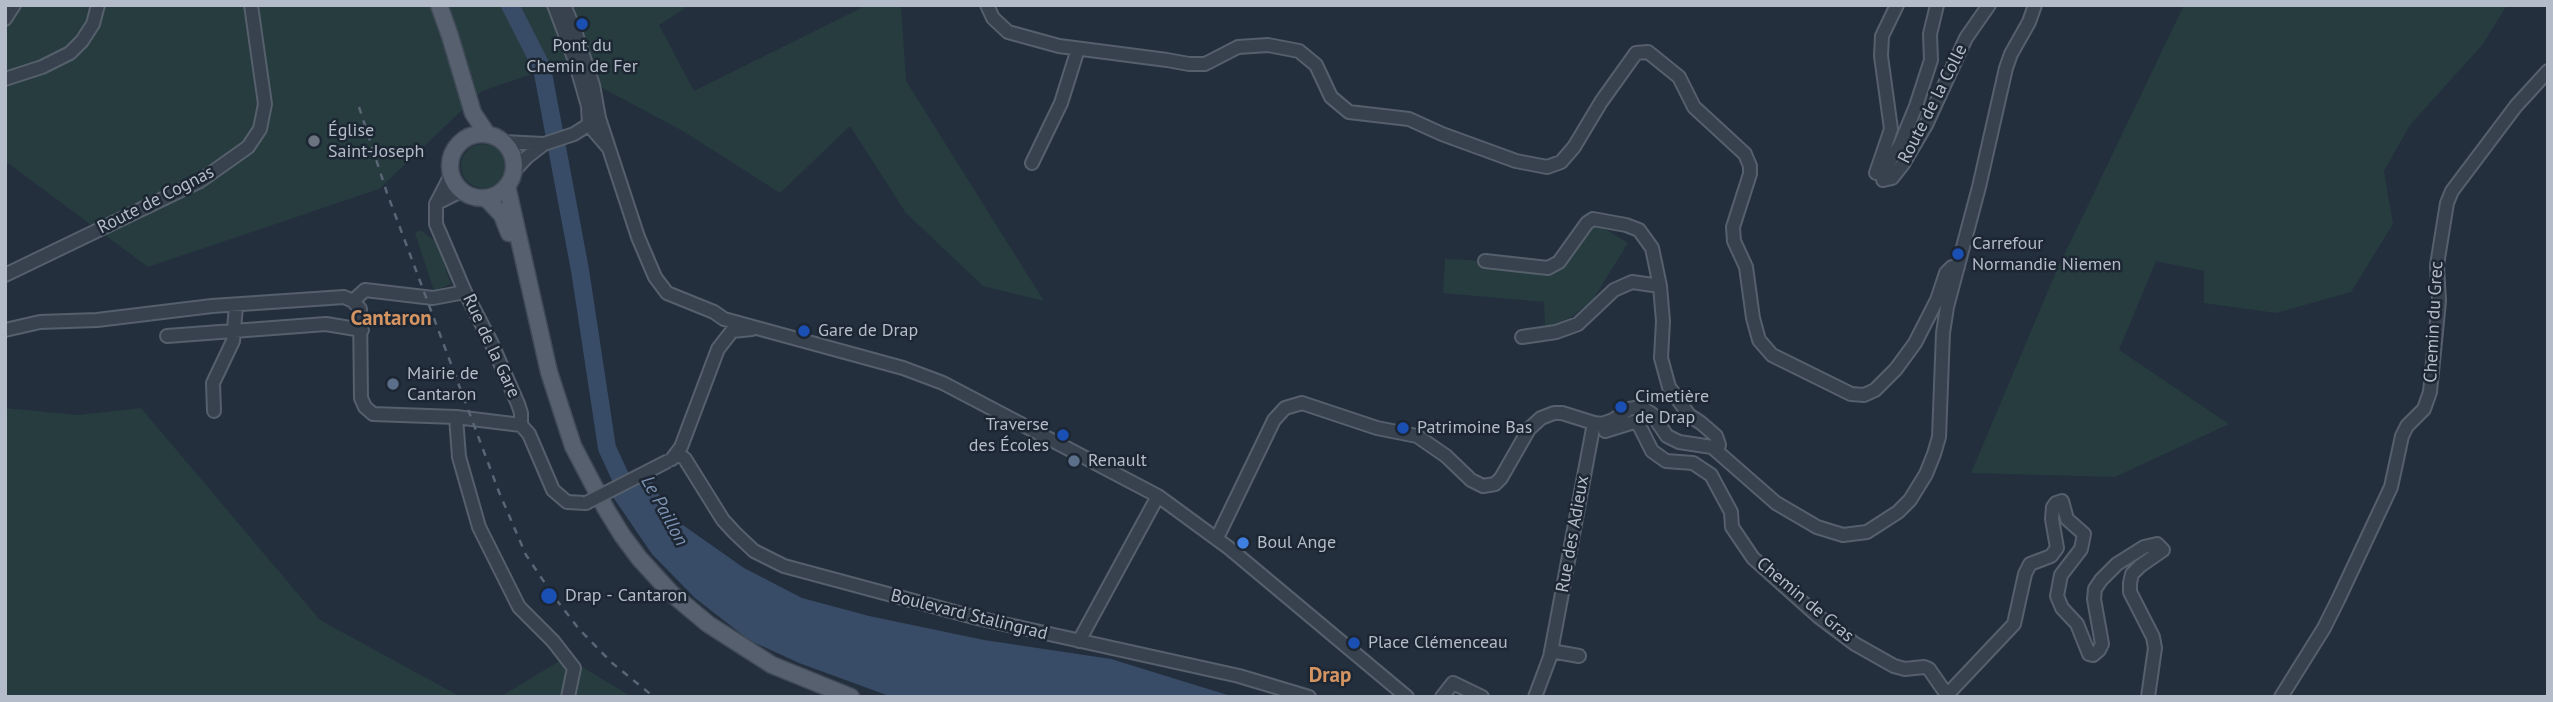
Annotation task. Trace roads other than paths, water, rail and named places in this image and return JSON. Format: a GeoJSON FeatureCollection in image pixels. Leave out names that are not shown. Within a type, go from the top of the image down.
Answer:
{"type":"FeatureCollection","features":[{"type":"Feature","properties":{"kind":"main road"},"geometry":{"type":"LineString","coordinates":[[431,5],[462,99],[466,138]]}},
{"type":"Feature","properties":{"kind":"main road"},"geometry":{"type":"LineString","coordinates":[[439,5],[472,113],[487,134]]}},
{"type":"Feature","properties":{"kind":"main road"},"geometry":{"type":"LineString","coordinates":[[513,174],[494,196],[486,198],[465,193],[451,175],[452,154],[466,138],[487,134],[508,142],[549,372],[573,446],[622,535],[682,609],[772,665],[851,697]]}},
{"type":"Feature","properties":{"kind":"main road"},"geometry":{"type":"LineString","coordinates":[[486,198],[502,215],[510,235],[542,375],[572,458],[617,538],[650,583],[740,654],[769,671],[832,697]]}},
{"type":"Feature","properties":{"kind":"street"},"geometry":{"type":"LineString","coordinates":[[5,19],[14,5]]}},
{"type":"Feature","properties":{"kind":"street"},"geometry":{"type":"LineString","coordinates":[[5,79],[42,67],[70,52],[82,41],[93,24],[97,5]]}},
{"type":"Feature","properties":{"kind":"street","name":"Route de Cognas"},"geometry":{"type":"LineString","coordinates":[[5,275],[200,181],[248,146],[260,129],[265,104],[251,5]]}},
{"type":"Feature","properties":{"kind":"street"},"geometry":{"type":"LineString","coordinates":[[554,5],[594,121],[610,148],[638,237],[654,277],[667,293],[702,309],[726,327],[758,328],[903,368],[943,383],[1158,496],[1217,538],[1407,697]]}},
{"type":"Feature","properties":{"kind":"street"},"geometry":{"type":"LineString","coordinates":[[564,5],[593,85],[594,121]]}},
{"type":"Feature","properties":{"kind":"street"},"geometry":{"type":"LineString","coordinates":[[987,5],[993,18],[1008,32],[1047,44],[1078,49],[1189,64],[1205,64],[1238,47],[1268,45],[1299,51],[1315,65],[1331,97],[1349,112],[1409,118],[1442,134],[1516,161],[1548,167],[1561,162],[1574,147],[1601,102],[1636,53],[1647,52],[1679,77],[1694,107],[1745,154],[1750,166],[1750,174],[1733,227],[1734,241],[1746,267],[1759,340],[1772,355],[1851,394],[1864,395],[1875,390],[1896,369],[1915,343],[1937,300],[1946,273],[1952,267],[1958,267]]}},
{"type":"Feature","properties":{"kind":"street"},"geometry":{"type":"LineString","coordinates":[[1881,178],[1876,171],[1891,129],[1881,43],[1897,5]]}},
{"type":"Feature","properties":{"kind":"street","name":"Route de la Colle"},"geometry":{"type":"LineString","coordinates":[[1937,5],[1930,34],[1931,60],[1900,145],[1881,178],[1888,180],[1903,164],[1926,125],[1966,38],[1989,5]]}},
{"type":"Feature","properties":{"kind":"street"},"geometry":{"type":"LineString","coordinates":[[1217,538],[1274,419],[1279,412],[1293,404],[1302,403],[1377,428],[1417,436],[1446,456],[1471,480],[1483,486],[1495,484],[1501,478],[1529,429],[1541,418],[1562,413],[1593,427],[1629,409],[1640,407],[1652,414],[1672,439],[1717,450],[1776,503],[1817,527],[1843,536],[1855,536],[1867,532],[1898,512],[1919,488],[1934,454],[1938,437],[1943,333],[1947,307],[2006,68],[2035,5]]}},
{"type":"Feature","properties":{"kind":"street"},"geometry":{"type":"LineString","coordinates":[[1032,163],[1061,103],[1078,49]]}},
{"type":"Feature","properties":{"kind":"street","name":"Chemin du Grec"},"geometry":{"type":"LineString","coordinates":[[2281,697],[2338,600],[2391,487],[2402,436],[2407,426],[2424,409],[2430,392],[2439,301],[2438,256],[2447,203],[2452,191],[2516,106],[2548,71]]}},
{"type":"Feature","properties":{"kind":"street"},"geometry":{"type":"LineString","coordinates":[[574,134],[583,111],[582,84]]}},
{"type":"Feature","properties":{"kind":"street"},"geometry":{"type":"LineString","coordinates":[[508,142],[544,144],[574,134],[594,121]]}},
{"type":"Feature","properties":{"kind":"street"},"geometry":{"type":"LineString","coordinates":[[513,174],[544,144]]}},
{"type":"Feature","properties":{"kind":"street"},"geometry":{"type":"LineString","coordinates":[[436,204],[451,175]]}},
{"type":"Feature","properties":{"kind":"street"},"geometry":{"type":"LineString","coordinates":[[436,204],[446,197],[465,193]]}},
{"type":"Feature","properties":{"kind":"street","name":"Rue de la Gare"},"geometry":{"type":"LineString","coordinates":[[436,204],[436,224],[518,404],[521,425],[529,434],[556,494],[572,503],[586,503],[673,458]]}},
{"type":"Feature","properties":{"kind":"street"},"geometry":{"type":"LineString","coordinates":[[1485,261],[1548,268],[1559,262],[1587,223],[1593,219],[1639,230],[1652,248],[1660,286],[1664,321],[1661,358],[1669,387],[1689,415],[1716,436],[1719,445],[1717,450]]}},
{"type":"Feature","properties":{"kind":"street"},"geometry":{"type":"LineString","coordinates":[[1522,337],[1556,332],[1578,324],[1614,290],[1632,282],[1660,286]]}},
{"type":"Feature","properties":{"kind":"street"},"geometry":{"type":"LineString","coordinates":[[353,301],[365,290],[433,298],[465,292]]}},
{"type":"Feature","properties":{"kind":"street"},"geometry":{"type":"LineString","coordinates":[[5,330],[40,322],[97,320],[212,306],[344,297],[353,301],[360,309],[361,398],[365,407],[373,414],[456,417],[521,425]]}},
{"type":"Feature","properties":{"kind":"street"},"geometry":{"type":"LineString","coordinates":[[214,411],[213,383],[233,341],[236,306]]}},
{"type":"Feature","properties":{"kind":"street"},"geometry":{"type":"LineString","coordinates":[[167,336],[326,324],[362,330]]}},
{"type":"Feature","properties":{"kind":"street"},"geometry":{"type":"LineString","coordinates":[[673,458],[726,327]]}},
{"type":"Feature","properties":{"kind":"street"},"geometry":{"type":"LineString","coordinates":[[456,417],[459,457],[479,527],[519,607],[553,641],[575,670],[568,697]]}},
{"type":"Feature","properties":{"kind":"street","name":"Chemin de Gras"},"geometry":{"type":"LineString","coordinates":[[1593,427],[1602,432],[1634,422],[1639,425],[1652,451],[1666,461],[1693,463],[1711,475],[1731,512],[1732,527],[1759,563],[1819,617],[1855,644],[1894,666],[1929,669],[1946,696]]}},
{"type":"Feature","properties":{"kind":"street","name":"Rue des Adieux"},"geometry":{"type":"LineString","coordinates":[[1535,697],[1551,647],[1593,427]]}},
{"type":"Feature","properties":{"kind":"street","name":"Boulevard Stalingrad"},"geometry":{"type":"LineString","coordinates":[[673,458],[685,459],[723,520],[735,533],[754,551],[784,566],[977,618],[1239,676],[1309,697]]}},
{"type":"Feature","properties":{"kind":"street"},"geometry":{"type":"LineString","coordinates":[[1079,640],[1158,496]]}},
{"type":"Feature","properties":{"kind":"street"},"geometry":{"type":"LineString","coordinates":[[1946,696],[2014,624],[2030,564],[2051,556],[2057,548],[2052,519],[2053,507],[2062,501],[2067,519],[2084,534],[2081,549],[2061,575],[2057,596],[2062,608],[2077,624],[2089,654],[2093,655],[2102,644],[2094,599],[2095,589],[2117,564],[2144,547],[2157,544],[2163,550],[2132,574],[2130,583],[2130,592],[2153,637],[2155,648],[2148,697]]}},
{"type":"Feature","properties":{"kind":"street"},"geometry":{"type":"LineString","coordinates":[[1551,647],[1579,656]]}},
{"type":"Feature","properties":{"kind":"street"},"geometry":{"type":"LineString","coordinates":[[1442,697],[1452,683],[1482,697]]}},
{"type":"Feature","properties":{"kind":"water"},"geometry":{"type":"Polygon","coordinates":[[[650,478],[670,516],[744,568],[802,598],[869,616],[984,640],[1111,659],[1234,697],[892,697],[799,663],[749,640],[695,598],[652,554],[613,497],[650,478]]]}},
{"type":"Feature","properties":{"kind":"waterway","name":"Le Paillon"},"geometry":{"type":"LineString","coordinates":[[510,5],[542,68],[580,270],[607,448],[630,498]]}},
{"type":"Feature","properties":{"kind":"railway"},"geometry":{"type":"LineString","coordinates":[[359,107],[387,193],[499,492],[526,555],[579,629],[611,662],[654,697]]}},
{"type":"Feature","properties":{"kind":"place","name":"Pont du Chemin de Fer"},"geometry":{"type":"Point","coordinates":[582,24]}},
{"type":"Feature","properties":{"kind":"place","name":"Église Saint-Joseph"},"geometry":{"type":"Point","coordinates":[314,141]}},
{"type":"Feature","properties":{"kind":"place","name":"Carrefour Normandie Niemen"},"geometry":{"type":"Point","coordinates":[1958,254]}},
{"type":"Feature","properties":{"kind":"place","name":"Gare de Drap"},"geometry":{"type":"Point","coordinates":[804,331]}},
{"type":"Feature","properties":{"kind":"place","name":"Mairie de Cantaron"},"geometry":{"type":"Point","coordinates":[393,384]}},
{"type":"Feature","properties":{"kind":"place","name":"Cimetière de Drap"},"geometry":{"type":"Point","coordinates":[1621,407]}},
{"type":"Feature","properties":{"kind":"place","name":"Patrimoine Bas"},"geometry":{"type":"Point","coordinates":[1403,428]}},
{"type":"Feature","properties":{"kind":"place","name":"Traverse des Écoles"},"geometry":{"type":"Point","coordinates":[1063,435]}},
{"type":"Feature","properties":{"kind":"place","name":"Renault"},"geometry":{"type":"Point","coordinates":[1074,461]}},
{"type":"Feature","properties":{"kind":"place","name":"Boul Ange"},"geometry":{"type":"Point","coordinates":[1243,543]}},
{"type":"Feature","properties":{"kind":"place","name":"Drap - Cantaron"},"geometry":{"type":"Point","coordinates":[549,596]}},
{"type":"Feature","properties":{"kind":"place","name":"Place Clémenceau"},"geometry":{"type":"Point","coordinates":[1354,643]}},
{"type":"Feature","properties":{"kind":"district","name":"Cantaron"},"geometry":{"type":"Point","coordinates":[391,319]}},
{"type":"Feature","properties":{"kind":"district","name":"Drap"},"geometry":{"type":"Point","coordinates":[1330,676]}}]}
